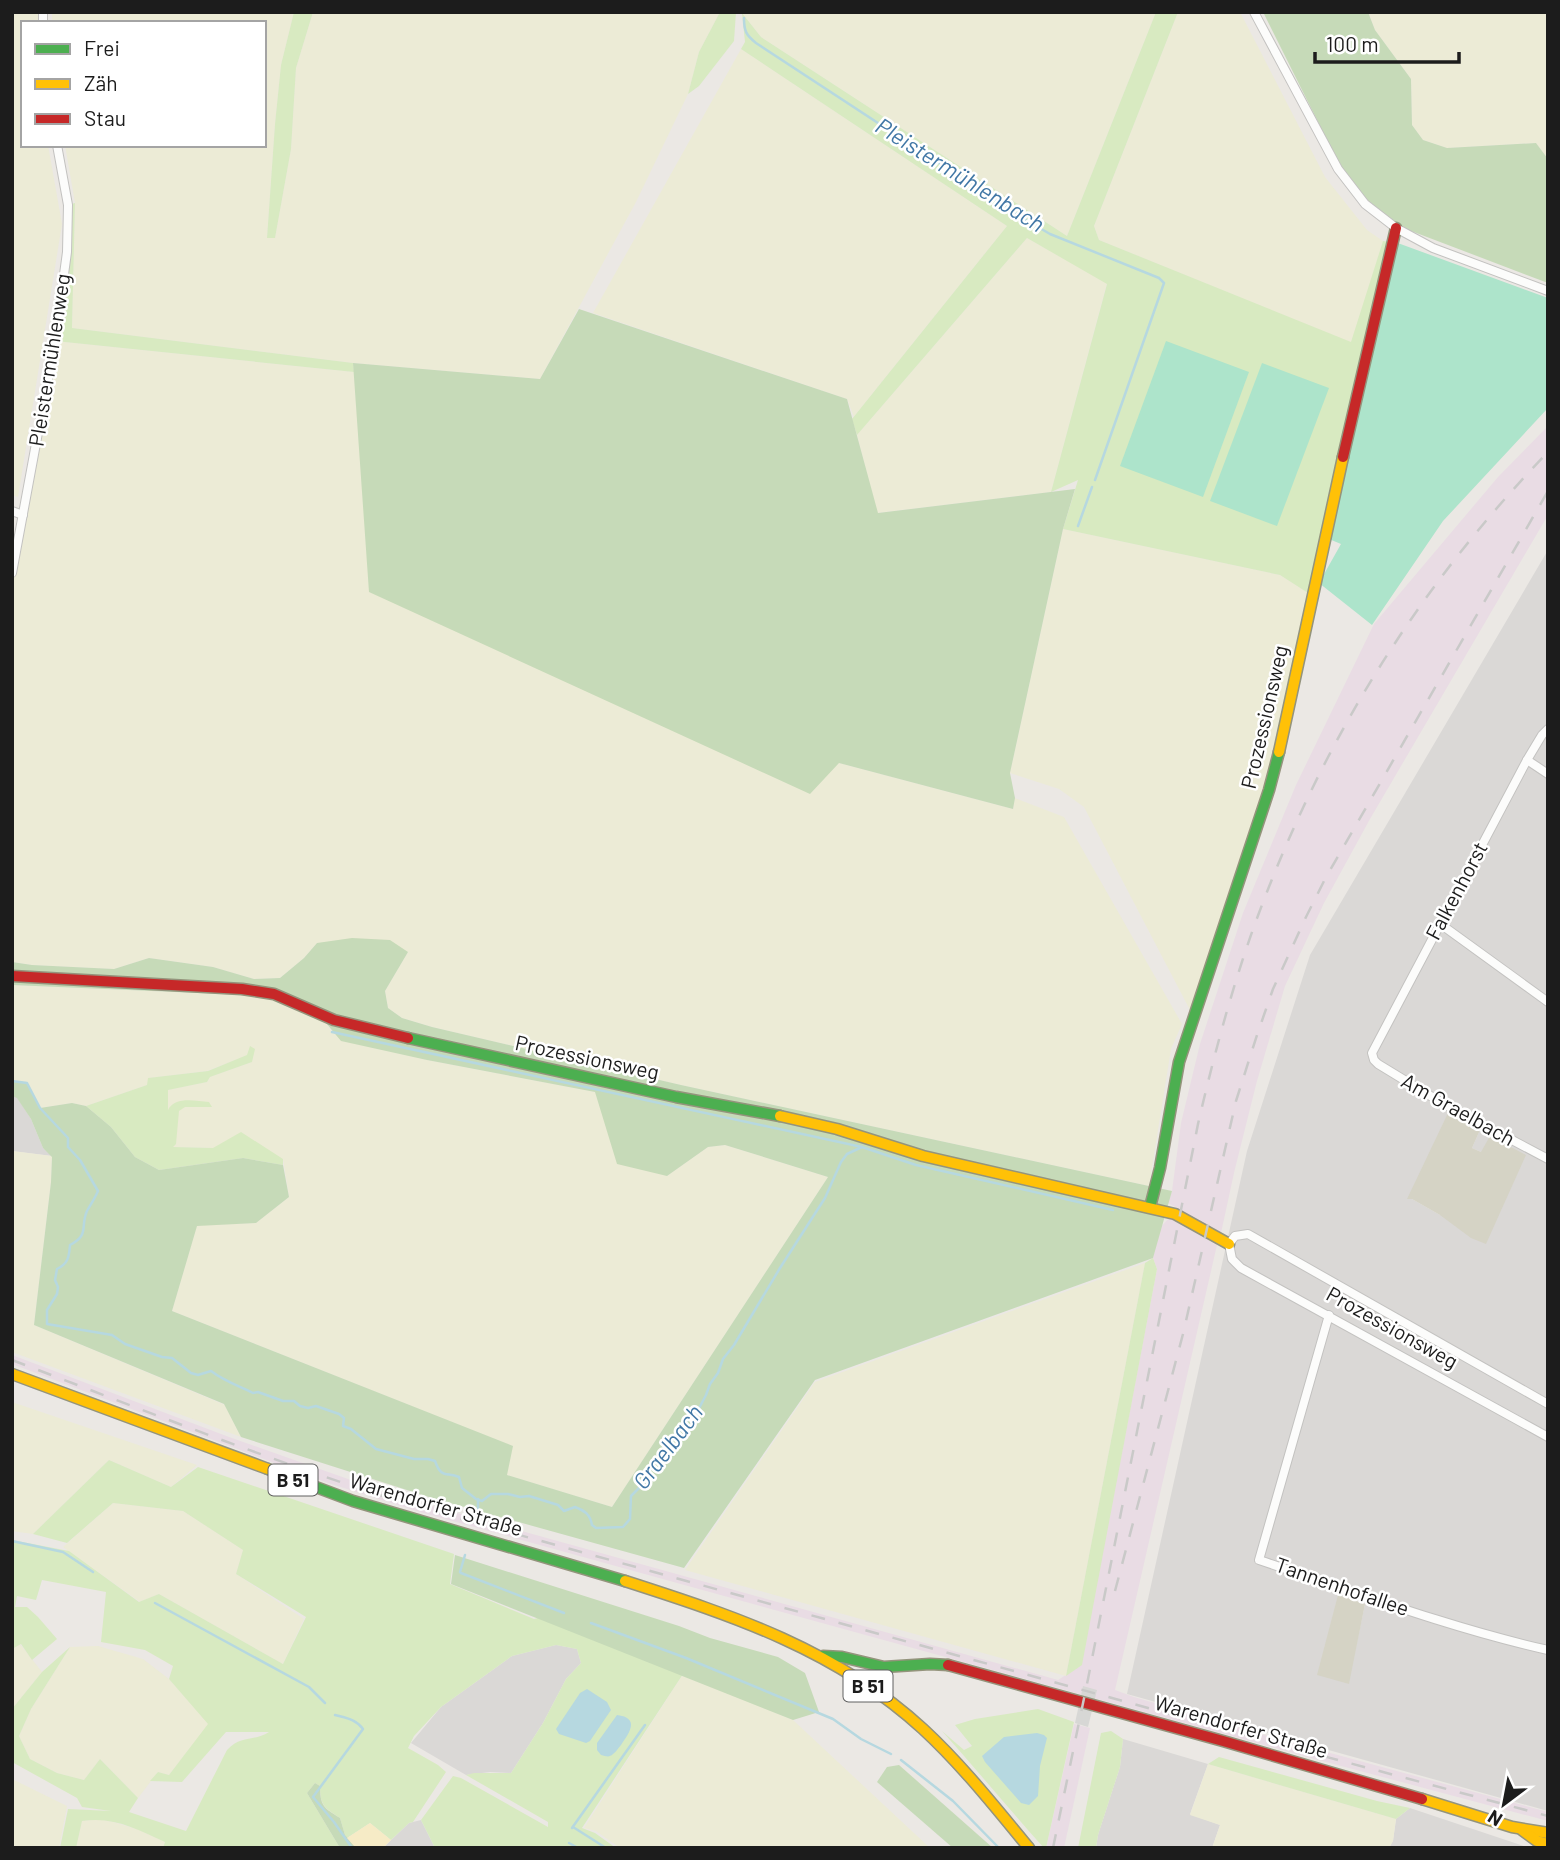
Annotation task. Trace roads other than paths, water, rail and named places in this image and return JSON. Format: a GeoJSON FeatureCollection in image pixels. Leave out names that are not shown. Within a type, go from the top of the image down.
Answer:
{"type":"FeatureCollection","features":[{"type":"Feature","properties":{"kind":"main road","name":"Prozessionsweg"},"geometry":{"type":"LineString","coordinates":[[1150,1208],[1179,1062],[1277,760],[1333,498],[1396,228]]}},
{"type":"Feature","properties":{"kind":"main road","name":"Prozessionsweg"},"geometry":{"type":"LineString","coordinates":[[12,976],[242,989],[274,994],[334,1020],[383,1032],[676,1097],[837,1129],[935,1159],[1175,1214],[1229,1244]]}},
{"type":"Feature","properties":{"kind":"main road","name":"Warendorfer Straße"},"geometry":{"type":"LineString","coordinates":[[12,1374],[353,1501],[625,1581],[735,1617],[822,1656],[842,1657],[884,1667],[948,1665],[1408,1795],[1522,1830],[1548,1833]]}},
{"type":"Feature","properties":{"kind":"main road","name":"B 51"},"geometry":{"type":"LineString","coordinates":[[822,1656],[881,1695],[924,1730],[970,1777],[1029,1848]]}},
{"type":"Feature","properties":{"kind":"main road","name":"Warendorfer Straße"},"geometry":{"type":"LineString","coordinates":[[1522,1830],[1548,1844]]}},
{"type":"Feature","properties":{"kind":"street"},"geometry":{"type":"LineString","coordinates":[[1254,12],[1338,169],[1365,204],[1396,228],[1433,248],[1548,291]]}},
{"type":"Feature","properties":{"kind":"street","name":"Pleistermühlenweg"},"geometry":{"type":"LineString","coordinates":[[12,573],[55,341],[67,253],[68,205],[57,147]]}},
{"type":"Feature","properties":{"kind":"street"},"geometry":{"type":"LineString","coordinates":[[12,511],[23,514]]}},
{"type":"Feature","properties":{"kind":"street","name":"Falkenhorst"},"geometry":{"type":"LineString","coordinates":[[1372,1056],[1439,923],[1527,760],[1548,729]]}},
{"type":"Feature","properties":{"kind":"street"},"geometry":{"type":"LineString","coordinates":[[1527,760],[1548,774]]}},
{"type":"Feature","properties":{"kind":"street"},"geometry":{"type":"LineString","coordinates":[[1439,923],[1548,1002]]}},
{"type":"Feature","properties":{"kind":"street","name":"Am Graelbach"},"geometry":{"type":"LineString","coordinates":[[1372,1056],[1378,1064],[1442,1103],[1548,1159]]}},
{"type":"Feature","properties":{"kind":"street","name":"Prozessionsweg"},"geometry":{"type":"LineString","coordinates":[[1548,1404],[1248,1234],[1236,1236],[1229,1244],[1232,1259],[1241,1268],[1548,1437]]}},
{"type":"Feature","properties":{"kind":"street","name":"Tannenhofallee"},"geometry":{"type":"LineString","coordinates":[[1329,1315],[1259,1560],[1503,1640],[1548,1650]]}},
{"type":"Feature","properties":{"kind":"water"},"geometry":{"type":"Polygon","coordinates":[[[587,1689],[607,1702],[611,1710],[586,1743],[559,1734],[556,1729],[580,1693],[587,1689]]]}},
{"type":"Feature","properties":{"kind":"water"},"geometry":{"type":"Polygon","coordinates":[[[617,1715],[629,1719],[630,1731],[614,1753],[609,1756],[601,1755],[597,1750],[597,1743],[617,1715]]]}},
{"type":"Feature","properties":{"kind":"water"},"geometry":{"type":"Polygon","coordinates":[[[1037,1733],[1047,1738],[1040,1766],[1038,1796],[1029,1805],[1021,1803],[982,1756],[1004,1737],[1037,1733]]]}},
{"type":"Feature","properties":{"kind":"waterway","name":"Pleistermühlenbach"},"geometry":{"type":"LineString","coordinates":[[744,18],[746,32],[756,43],[1026,220],[1050,234],[1159,278],[1164,283],[1095,480]]}},
{"type":"Feature","properties":{"kind":"waterway","name":"Pleistermühlenbach"},"geometry":{"type":"LineString","coordinates":[[1078,526],[1092,487]]}},
{"type":"Feature","properties":{"kind":"waterway"},"geometry":{"type":"LineString","coordinates":[[332,1032],[862,1147],[916,1165],[1113,1210]]}},
{"type":"Feature","properties":{"kind":"waterway","name":"Graelbach"},"geometry":{"type":"LineString","coordinates":[[12,1081],[27,1083],[40,1108],[68,1138],[68,1147],[80,1160],[98,1191],[85,1216],[80,1238],[70,1245],[66,1262],[57,1269],[57,1294],[47,1310],[47,1324],[112,1335],[125,1344],[172,1358],[191,1373],[198,1375],[211,1371],[253,1393],[258,1392],[283,1401],[294,1401],[308,1408],[316,1406],[339,1414],[344,1418],[343,1426],[351,1429],[376,1449],[414,1459],[435,1461],[444,1474],[459,1477],[462,1488],[476,1499],[482,1501],[491,1494],[508,1494],[529,1496],[558,1505],[564,1511],[575,1507],[586,1513],[596,1528],[623,1527],[630,1519],[631,1496],[646,1481],[651,1465],[667,1450],[672,1439],[690,1417],[696,1414],[723,1359],[825,1198],[841,1162],[847,1154],[862,1147]]}},
{"type":"Feature","properties":{"kind":"waterway"},"geometry":{"type":"LineString","coordinates":[[478,1499],[478,1516]]}},
{"type":"Feature","properties":{"kind":"waterway"},"geometry":{"type":"LineString","coordinates":[[12,1541],[63,1552],[93,1572]]}},
{"type":"Feature","properties":{"kind":"waterway"},"geometry":{"type":"LineString","coordinates":[[465,1555],[461,1573],[564,1613]]}},
{"type":"Feature","properties":{"kind":"waterway"},"geometry":{"type":"LineString","coordinates":[[155,1603],[309,1687],[325,1703]]}},
{"type":"Feature","properties":{"kind":"waterway"},"geometry":{"type":"LineString","coordinates":[[591,1623],[686,1658],[833,1719],[861,1739],[891,1754]]}},
{"type":"Feature","properties":{"kind":"waterway"},"geometry":{"type":"LineString","coordinates":[[335,1715],[354,1721],[363,1729],[313,1797],[352,1848]]}},
{"type":"Feature","properties":{"kind":"waterway"},"geometry":{"type":"LineString","coordinates":[[572,1828],[645,1725]]}},
{"type":"Feature","properties":{"kind":"waterway"},"geometry":{"type":"LineString","coordinates":[[901,1760],[953,1801],[999,1848]]}},
{"type":"Feature","properties":{"kind":"waterway"},"geometry":{"type":"LineString","coordinates":[[573,1827],[606,1848]]}},
{"type":"Feature","properties":{"kind":"waterway"},"geometry":{"type":"LineString","coordinates":[[569,1843],[578,1848]]}},
{"type":"Feature","properties":{"kind":"railway"},"geometry":{"type":"LineString","coordinates":[[1053,1848],[1198,1124],[1224,1021],[1256,921],[1311,792],[1342,730],[1377,671],[1456,558],[1548,452]]}},
{"type":"Feature","properties":{"kind":"railway"},"geometry":{"type":"LineString","coordinates":[[1115,1591],[1183,1334],[1236,1101],[1273,989],[1325,879],[1548,491]]}},
{"type":"Feature","properties":{"kind":"railway"},"geometry":{"type":"LineString","coordinates":[[12,1360],[269,1457],[425,1509],[1548,1816]]}}]}
